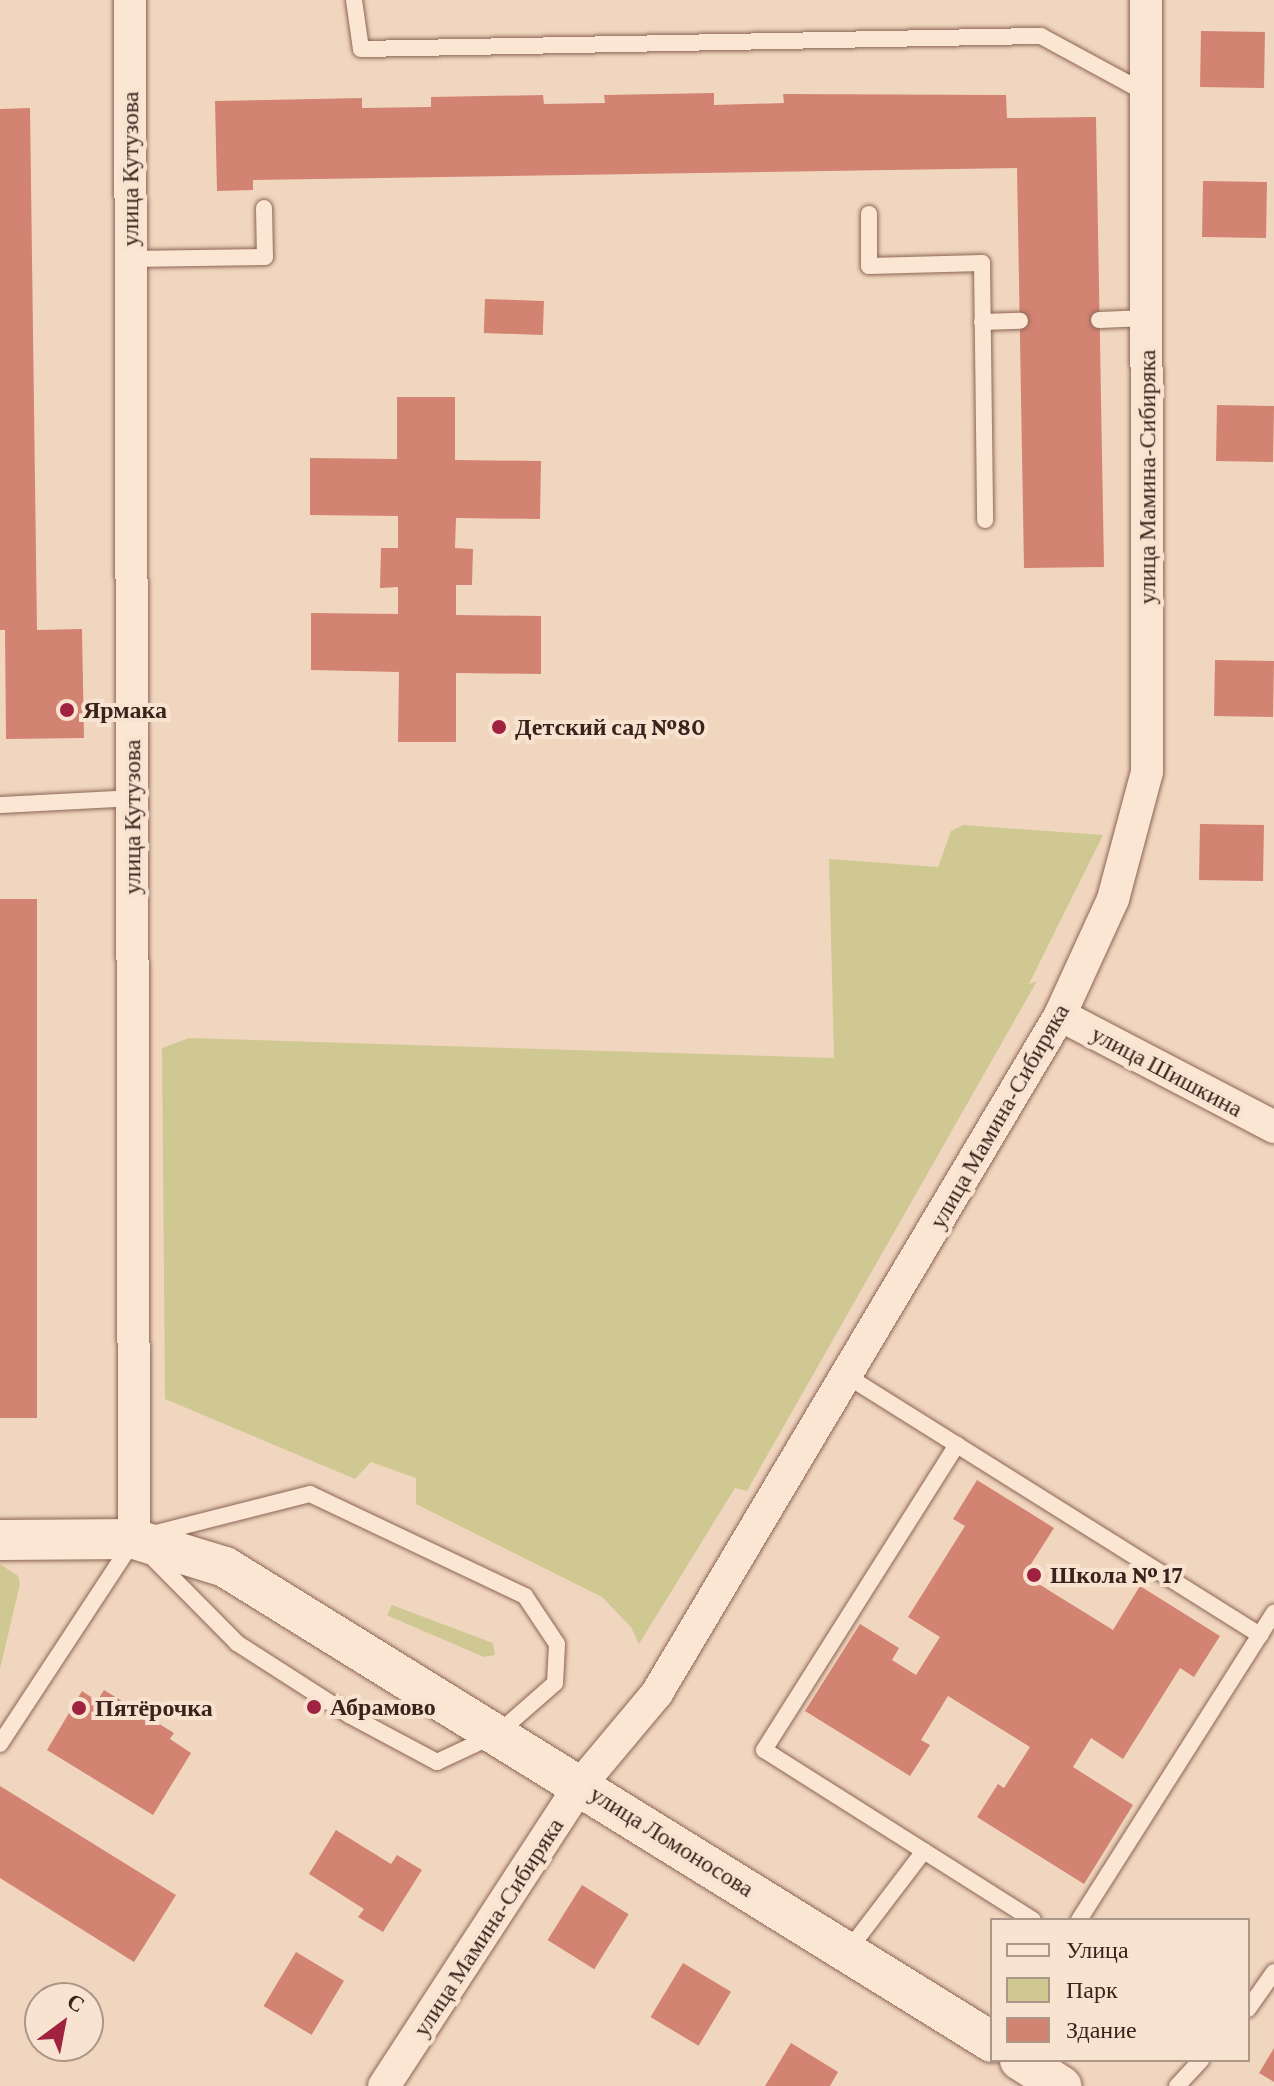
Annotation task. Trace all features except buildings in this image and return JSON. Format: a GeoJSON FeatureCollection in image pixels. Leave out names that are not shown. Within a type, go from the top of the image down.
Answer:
{"type":"FeatureCollection","features":[{"type":"Feature","properties":{"kind":"street","name":"улица Кутузова"},"geometry":{"type":"LineString","coordinates":[[130,0],[134,1539]]}},
{"type":"Feature","properties":{"kind":"street","name":"улица Мамина-Сибиряка"},"geometry":{"type":"LineString","coordinates":[[384,2086],[581,1784],[657,1693],[1060,1015],[1113,899],[1147,772],[1146,0]]}},
{"type":"Feature","properties":{"kind":"street","name":"улица Шишкина"},"geometry":{"type":"LineString","coordinates":[[1060,1015],[1274,1127]]}},
{"type":"Feature","properties":{"kind":"street","name":"улица Ломоносова"},"geometry":{"type":"LineString","coordinates":[[0,1540],[134,1539],[225,1567],[581,1784],[990,2041]]}},
{"type":"Feature","properties":{"kind":"street"},"geometry":{"type":"LineString","coordinates":[[1023,2062],[1061,2086]]}},
{"type":"Feature","properties":{"kind":"lane"},"geometry":{"type":"LineString","coordinates":[[354,0],[361,49],[1041,36],[1146,93]]}},
{"type":"Feature","properties":{"kind":"lane"},"geometry":{"type":"LineString","coordinates":[[131,259],[265,257],[264,208]]}},
{"type":"Feature","properties":{"kind":"lane"},"geometry":{"type":"LineString","coordinates":[[869,214],[869,266],[982,263],[985,520]]}},
{"type":"Feature","properties":{"kind":"lane"},"geometry":{"type":"LineString","coordinates":[[1099,320],[1147,318]]}},
{"type":"Feature","properties":{"kind":"lane"},"geometry":{"type":"LineString","coordinates":[[982,322],[1020,321]]}},
{"type":"Feature","properties":{"kind":"lane"},"geometry":{"type":"LineString","coordinates":[[0,805],[132,798]]}},
{"type":"Feature","properties":{"kind":"lane"},"geometry":{"type":"LineString","coordinates":[[847,1376],[1260,1635]]}},
{"type":"Feature","properties":{"kind":"lane"},"geometry":{"type":"LineString","coordinates":[[957,1445],[764,1750],[1030,1918]]}},
{"type":"Feature","properties":{"kind":"lane"},"geometry":{"type":"LineString","coordinates":[[0,1744],[134,1539],[310,1494],[525,1596],[557,1644],[555,1683],[497,1734],[437,1762],[361,1722],[237,1643],[134,1539]]}},
{"type":"Feature","properties":{"kind":"lane"},"geometry":{"type":"LineString","coordinates":[[1080,1918],[1274,1613]]}},
{"type":"Feature","properties":{"kind":"lane"},"geometry":{"type":"LineString","coordinates":[[847,1952],[924,1851]]}},
{"type":"Feature","properties":{"kind":"lane"},"geometry":{"type":"LineString","coordinates":[[1250,2006],[1274,1972]]}},
{"type":"Feature","properties":{"kind":"lane"},"geometry":{"type":"LineString","coordinates":[[1177,2086],[1199,2062]]}},
{"type":"Feature","properties":{"kind":"green space"},"geometry":{"type":"Polygon","coordinates":[[[963,825],[1103,835],[1029,984],[1037,981],[747,1491],[735,1488],[639,1644],[631,1627],[602,1597],[416,1504],[416,1478],[371,1462],[355,1479],[165,1399],[162,1048],[189,1038],[834,1058],[829,859],[938,867],[951,831],[963,825]]]}},
{"type":"Feature","properties":{"kind":"green space"},"geometry":{"type":"Polygon","coordinates":[[[0,1564],[18,1576],[20,1584],[0,1669],[0,1564]]]}},
{"type":"Feature","properties":{"kind":"green space"},"geometry":{"type":"Polygon","coordinates":[[[392,1605],[493,1643],[495,1655],[484,1657],[391,1617],[387,1615],[392,1605]]]}},
{"type":"Feature","properties":{"kind":"place","name":"Ярмака"},"geometry":{"type":"Point","coordinates":[67,710]}},
{"type":"Feature","properties":{"kind":"place","name":"Детский сад №80"},"geometry":{"type":"Point","coordinates":[499,727]}},
{"type":"Feature","properties":{"kind":"place","name":"Школа № 17"},"geometry":{"type":"Point","coordinates":[1034,1575]}},
{"type":"Feature","properties":{"kind":"place","name":"Абрамово"},"geometry":{"type":"Point","coordinates":[314,1707]}},
{"type":"Feature","properties":{"kind":"place","name":"Пятёрочка"},"geometry":{"type":"Point","coordinates":[79,1708]}}]}
